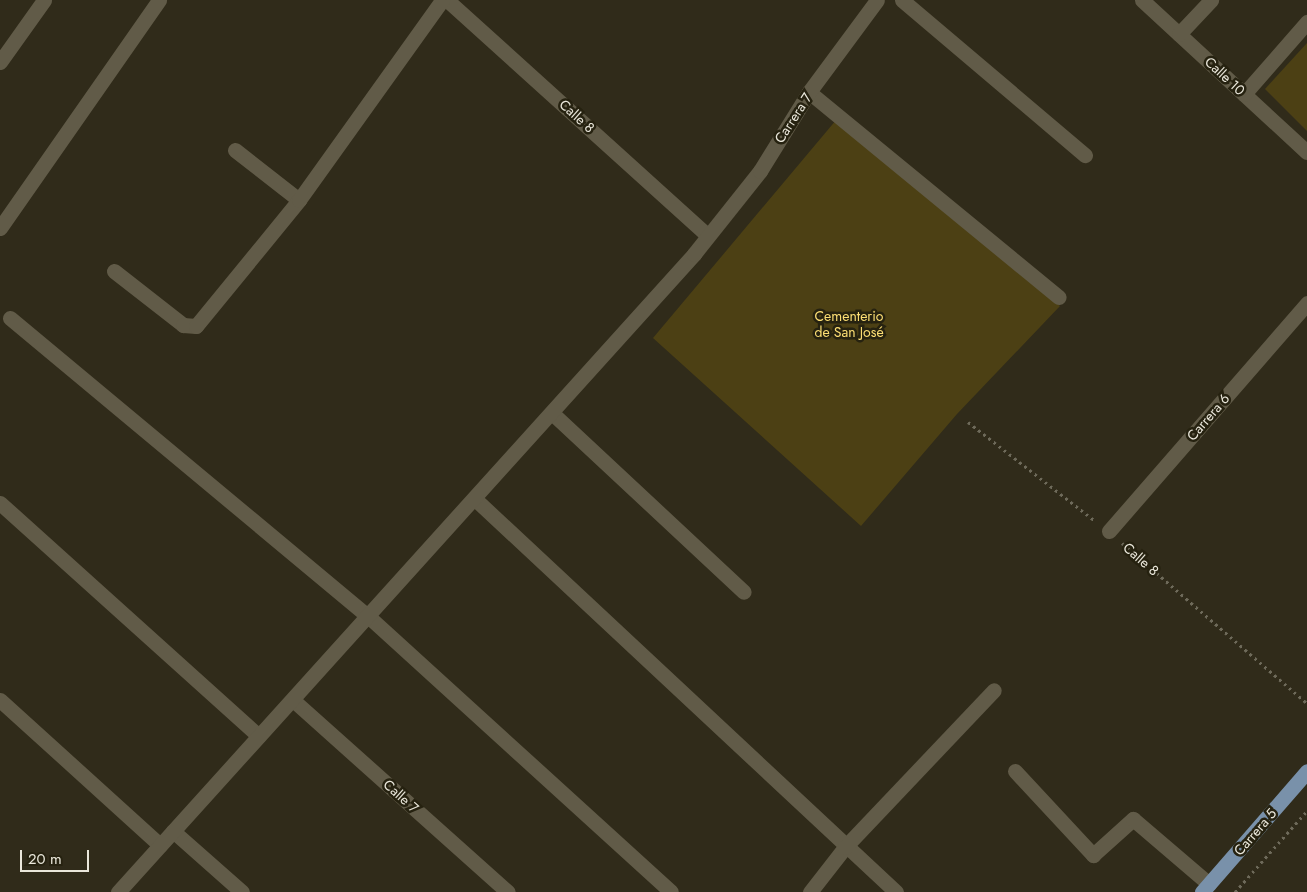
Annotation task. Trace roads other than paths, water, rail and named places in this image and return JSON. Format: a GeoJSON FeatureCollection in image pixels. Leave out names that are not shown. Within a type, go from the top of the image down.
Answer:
{"type":"FeatureCollection","features":[{"type":"Feature","properties":{"kind":"main road","name":"Carrera 5"},"geometry":{"type":"LineString","coordinates":[[1206,888],[1307,772]]}},
{"type":"Feature","properties":{"kind":"street"},"geometry":{"type":"LineString","coordinates":[[0,62],[44,0]]}},
{"type":"Feature","properties":{"kind":"street"},"geometry":{"type":"LineString","coordinates":[[0,228],[159,0]]}},
{"type":"Feature","properties":{"kind":"street"},"geometry":{"type":"LineString","coordinates":[[114,271],[183,325],[196,326],[299,200],[442,0]]}},
{"type":"Feature","properties":{"kind":"street","name":"Calle 8"},"geometry":{"type":"LineString","coordinates":[[447,0],[706,234]]}},
{"type":"Feature","properties":{"kind":"street","name":"Carrera 7"},"geometry":{"type":"LineString","coordinates":[[118,892],[369,618],[694,254],[706,234],[760,171],[810,92],[878,0]]}},
{"type":"Feature","properties":{"kind":"street"},"geometry":{"type":"LineString","coordinates":[[902,0],[1085,155]]}},
{"type":"Feature","properties":{"kind":"street","name":"Calle 10"},"geometry":{"type":"LineString","coordinates":[[1142,0],[1307,152]]}},
{"type":"Feature","properties":{"kind":"street"},"geometry":{"type":"LineString","coordinates":[[1180,34],[1211,0]]}},
{"type":"Feature","properties":{"kind":"street"},"geometry":{"type":"LineString","coordinates":[[1244,94],[1307,22]]}},
{"type":"Feature","properties":{"kind":"street"},"geometry":{"type":"LineString","coordinates":[[810,92],[1059,297]]}},
{"type":"Feature","properties":{"kind":"street"},"geometry":{"type":"LineString","coordinates":[[235,150],[299,200]]}},
{"type":"Feature","properties":{"kind":"street","name":"Carrera 6"},"geometry":{"type":"LineString","coordinates":[[1109,531],[1307,303]]}},
{"type":"Feature","properties":{"kind":"street"},"geometry":{"type":"LineString","coordinates":[[10,318],[369,618],[671,892]]}},
{"type":"Feature","properties":{"kind":"street"},"geometry":{"type":"LineString","coordinates":[[552,413],[744,592]]}},
{"type":"Feature","properties":{"kind":"street"},"geometry":{"type":"LineString","coordinates":[[475,499],[845,847],[896,892]]}},
{"type":"Feature","properties":{"kind":"street"},"geometry":{"type":"LineString","coordinates":[[0,503],[259,736]]}},
{"type":"Feature","properties":{"kind":"street"},"geometry":{"type":"LineString","coordinates":[[810,892],[845,847],[994,690]]}},
{"type":"Feature","properties":{"kind":"street"},"geometry":{"type":"LineString","coordinates":[[0,700],[160,846]]}},
{"type":"Feature","properties":{"kind":"street","name":"Calle 7"},"geometry":{"type":"LineString","coordinates":[[293,700],[508,892]]}},
{"type":"Feature","properties":{"kind":"street"},"geometry":{"type":"LineString","coordinates":[[1015,771],[1093,854],[1133,819],[1206,888]]}},
{"type":"Feature","properties":{"kind":"street"},"geometry":{"type":"LineString","coordinates":[[173,831],[242,892]]}},
{"type":"Feature","properties":{"kind":"park label","name":"Cementerio de San José"},"geometry":{"type":"Point","coordinates":[849,324]}}]}
